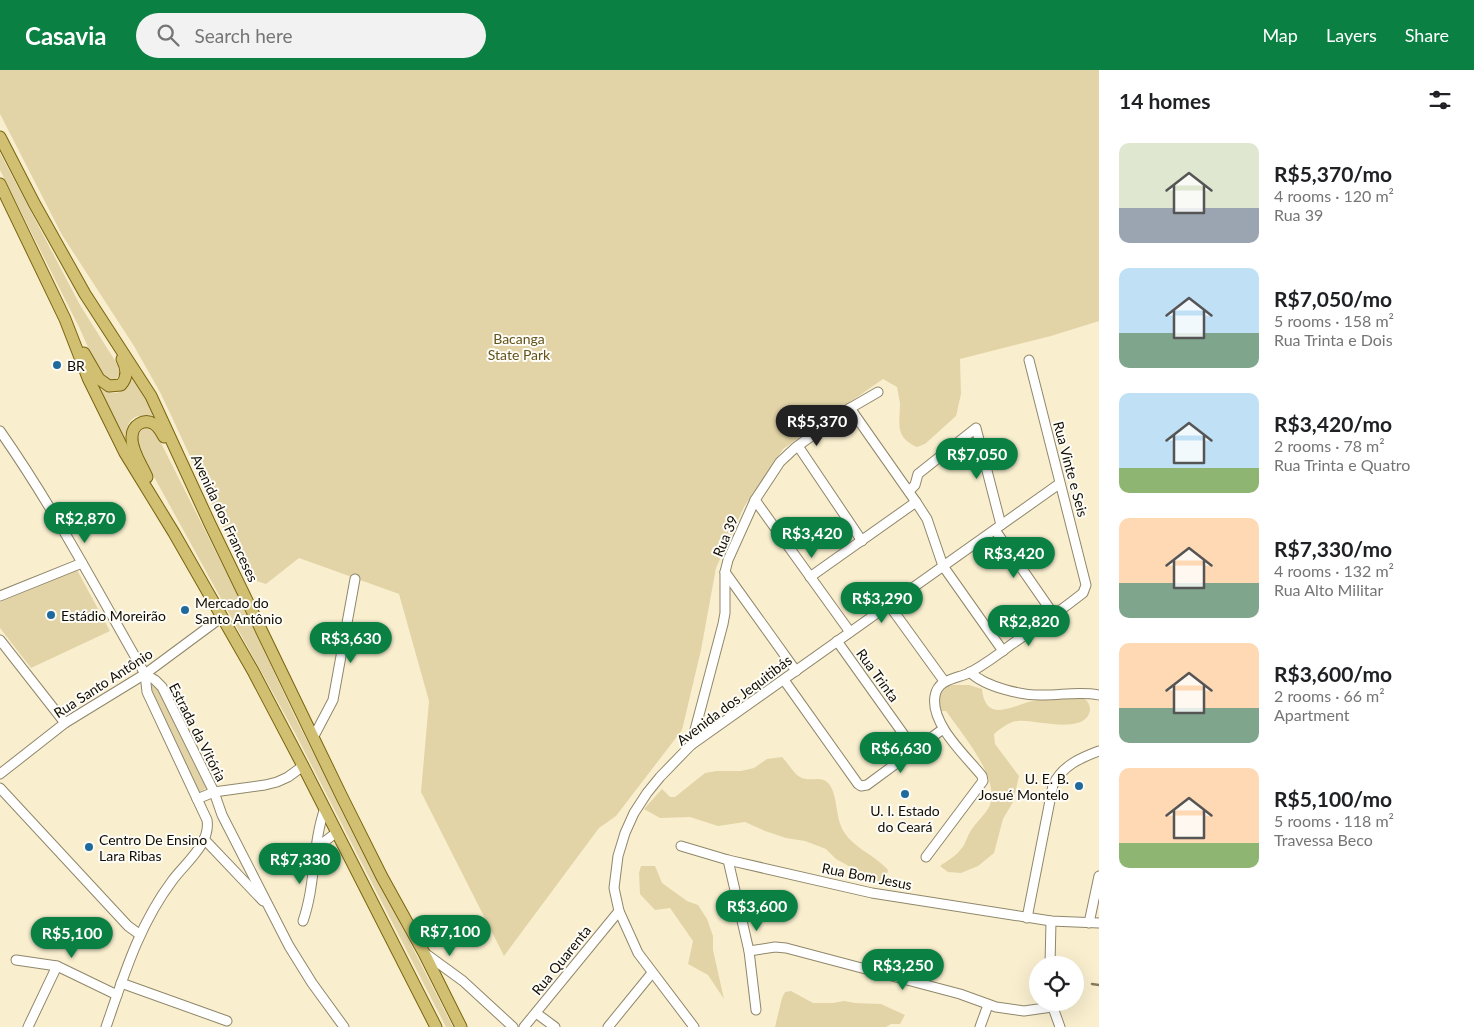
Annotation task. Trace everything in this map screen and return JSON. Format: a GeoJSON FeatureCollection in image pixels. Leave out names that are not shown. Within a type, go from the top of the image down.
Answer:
{"type":"FeatureCollection","features":[{"type":"Feature","properties":{"kind":"main road","name":"Avenida dos Franceses"},"geometry":{"type":"LineString","coordinates":[[0,137],[34,203],[85,294],[151,396],[313,738],[382,877],[424,953],[461,1027]]}},
{"type":"Feature","properties":{"kind":"main road"},"geometry":{"type":"LineString","coordinates":[[0,184],[65,320],[88,378],[125,453],[222,617],[303,766],[436,1027]]}},
{"type":"Feature","properties":{"kind":"main road"},"geometry":{"type":"LineString","coordinates":[[65,320],[99,380],[109,386],[121,385],[126,375],[125,364],[85,294]]}},
{"type":"Feature","properties":{"kind":"main road"},"geometry":{"type":"LineString","coordinates":[[174,533],[132,444],[133,431],[141,423],[149,422],[159,428],[210,524]]}},
{"type":"Feature","properties":{"kind":"street","name":"Rua Vinte e Seis"},"geometry":{"type":"LineString","coordinates":[[1029,360],[1086,585],[1083,593],[1054,615]]}},
{"type":"Feature","properties":{"kind":"street","name":"Rua 39"},"geometry":{"type":"LineString","coordinates":[[691,745],[723,624],[725,612],[725,572],[728,560],[755,500],[780,462],[798,446],[850,408],[878,392]]}},
{"type":"Feature","properties":{"kind":"street"},"geometry":{"type":"LineString","coordinates":[[850,408],[916,502],[931,529],[943,566],[1003,651]]}},
{"type":"Feature","properties":{"kind":"street"},"geometry":{"type":"LineString","coordinates":[[909,491],[915,485],[918,474],[976,428],[998,527],[1054,615],[970,672],[944,681],[938,688],[935,696],[937,714],[943,729],[982,776],[983,781],[926,857]]}},
{"type":"Feature","properties":{"kind":"street","name":"Estrada da Vitória"},"geometry":{"type":"LineString","coordinates":[[0,431],[18,456],[82,563],[145,674],[162,687],[214,792],[222,814],[299,963],[344,1027]]}},
{"type":"Feature","properties":{"kind":"street"},"geometry":{"type":"LineString","coordinates":[[798,446],[862,540]]}},
{"type":"Feature","properties":{"kind":"street","name":"Avenida dos Jequitibás"},"geometry":{"type":"LineString","coordinates":[[693,1027],[631,942],[619,910],[614,888],[616,866],[625,834],[647,793],[691,745],[1060,484]]}},
{"type":"Feature","properties":{"kind":"street"},"geometry":{"type":"LineString","coordinates":[[755,500],[850,632]]}},
{"type":"Feature","properties":{"kind":"street"},"geometry":{"type":"LineString","coordinates":[[810,577],[916,502]]}},
{"type":"Feature","properties":{"kind":"street"},"geometry":{"type":"LineString","coordinates":[[0,596],[82,563]]}},
{"type":"Feature","properties":{"kind":"street"},"geometry":{"type":"LineString","coordinates":[[725,572],[796,671]]}},
{"type":"Feature","properties":{"kind":"street"},"geometry":{"type":"LineString","coordinates":[[313,738],[333,700],[355,579]]}},
{"type":"Feature","properties":{"kind":"street"},"geometry":{"type":"LineString","coordinates":[[889,605],[944,681]]}},
{"type":"Feature","properties":{"kind":"street","name":"Rua Santo Antônio"},"geometry":{"type":"LineString","coordinates":[[0,774],[65,723],[145,674],[222,617]]}},
{"type":"Feature","properties":{"kind":"street"},"geometry":{"type":"LineString","coordinates":[[0,640],[65,723]]}},
{"type":"Feature","properties":{"kind":"street","name":"Rua Trinta"},"geometry":{"type":"LineString","coordinates":[[837,641],[914,749]]}},
{"type":"Feature","properties":{"kind":"street"},"geometry":{"type":"LineString","coordinates":[[970,672],[983,682],[1028,694],[1099,694]]}},
{"type":"Feature","properties":{"kind":"street"},"geometry":{"type":"LineString","coordinates":[[106,1027],[140,934],[157,902],[204,839],[208,829],[207,820],[147,692],[145,674]]}},
{"type":"Feature","properties":{"kind":"street"},"geometry":{"type":"LineString","coordinates":[[784,680],[861,786],[867,785],[943,729]]}},
{"type":"Feature","properties":{"kind":"street"},"geometry":{"type":"LineString","coordinates":[[1027,918],[1053,785],[1058,775],[1066,767],[1099,751]]}},
{"type":"Feature","properties":{"kind":"street"},"geometry":{"type":"LineString","coordinates":[[197,799],[214,792],[271,784],[288,777],[303,766]]}},
{"type":"Feature","properties":{"kind":"street"},"geometry":{"type":"LineString","coordinates":[[0,788],[128,926],[140,934]]}},
{"type":"Feature","properties":{"kind":"street"},"geometry":{"type":"LineString","coordinates":[[303,921],[308,909],[319,827],[325,808]]}},
{"type":"Feature","properties":{"kind":"street"},"geometry":{"type":"LineString","coordinates":[[316,855],[324,842],[337,832]]}},
{"type":"Feature","properties":{"kind":"street"},"geometry":{"type":"LineString","coordinates":[[204,839],[270,908]]}},
{"type":"Feature","properties":{"kind":"street","name":"Rua Bom Jesus"},"geometry":{"type":"LineString","coordinates":[[681,846],[728,860],[872,893],[1027,918],[1094,923]]}},
{"type":"Feature","properties":{"kind":"street"},"geometry":{"type":"LineString","coordinates":[[728,860],[749,951],[756,1010]]}},
{"type":"Feature","properties":{"kind":"street"},"geometry":{"type":"LineString","coordinates":[[1094,923],[1099,876]]}},
{"type":"Feature","properties":{"kind":"street","name":"Rua Quarenta"},"geometry":{"type":"LineString","coordinates":[[524,1027],[619,910]]}},
{"type":"Feature","properties":{"kind":"street"},"geometry":{"type":"LineString","coordinates":[[1050,956],[1051,921]]}},
{"type":"Feature","properties":{"kind":"street"},"geometry":{"type":"LineString","coordinates":[[749,951],[775,947],[786,948],[988,1004],[1024,1011],[1029,1010]]}},
{"type":"Feature","properties":{"kind":"street"},"geometry":{"type":"LineString","coordinates":[[424,953],[463,981],[513,1027]]}},
{"type":"Feature","properties":{"kind":"street"},"geometry":{"type":"LineString","coordinates":[[16,960],[58,966],[117,994]]}},
{"type":"Feature","properties":{"kind":"street"},"geometry":{"type":"LineString","coordinates":[[28,1027],[58,966]]}},
{"type":"Feature","properties":{"kind":"street"},"geometry":{"type":"LineString","coordinates":[[608,1027],[652,973]]}},
{"type":"Feature","properties":{"kind":"street"},"geometry":{"type":"LineString","coordinates":[[441,989],[448,979],[454,978],[463,981]]}},
{"type":"Feature","properties":{"kind":"street"},"geometry":{"type":"LineString","coordinates":[[121,983],[227,1021]]}},
{"type":"Feature","properties":{"kind":"street"},"geometry":{"type":"LineString","coordinates":[[980,1027],[988,1004]]}},
{"type":"Feature","properties":{"kind":"street"},"geometry":{"type":"LineString","coordinates":[[1054,1011],[1060,1027]]}},
{"type":"Feature","properties":{"kind":"street"},"geometry":{"type":"LineString","coordinates":[[536,1012],[556,1027]]}},
{"type":"Feature","properties":{"kind":"green space","name":"Bacanga State Park"},"geometry":{"type":"Polygon","coordinates":[[[0,70],[1099,70],[1099,321],[1051,336],[960,359],[961,394],[956,416],[925,444],[917,447],[905,439],[899,423],[900,403],[897,387],[883,379],[783,449],[744,507],[716,568],[701,650],[682,730],[616,816],[599,828],[504,956],[421,792],[429,701],[399,594],[299,558],[266,584],[247,578],[161,394],[134,346],[62,235],[0,114],[0,70]]]}},
{"type":"Feature","properties":{"kind":"green space"},"geometry":{"type":"Polygon","coordinates":[[[0,153],[80,305],[119,367],[120,372],[116,380],[107,380],[100,374],[79,327],[0,170],[0,153]]]}},
{"type":"Feature","properties":{"kind":"green space"},"geometry":{"type":"Polygon","coordinates":[[[133,373],[154,415],[132,419],[128,426],[125,440],[97,387],[110,392],[120,392],[127,386],[133,373]]]}},
{"type":"Feature","properties":{"kind":"green space"},"geometry":{"type":"Polygon","coordinates":[[[147,427],[153,430],[159,439],[242,604],[296,719],[453,1027],[446,1027],[295,733],[153,475],[137,440],[139,432],[147,427]]]}},
{"type":"Feature","properties":{"kind":"green space","name":"Estádio Moreirão"},"geometry":{"type":"Polygon","coordinates":[[[77,570],[110,631],[31,668],[0,628],[0,602],[77,570]]]}},
{"type":"Feature","properties":{"kind":"green space"},"geometry":{"type":"Polygon","coordinates":[[[153,680],[206,788],[199,793],[147,684],[153,680]]]}},
{"type":"Feature","properties":{"kind":"green space"},"geometry":{"type":"Polygon","coordinates":[[[949,685],[969,685],[982,689],[989,707],[996,710],[1004,710],[1038,700],[1065,698],[1082,698],[1088,702],[1090,708],[1086,718],[1079,722],[1058,724],[1015,721],[994,734],[995,744],[1019,776],[1013,802],[1003,819],[994,853],[978,866],[961,873],[948,872],[940,866],[963,847],[970,831],[990,805],[992,794],[984,769],[969,743],[946,711],[940,711],[940,696],[949,685]]]}},
{"type":"Feature","properties":{"kind":"green space"},"geometry":{"type":"Polygon","coordinates":[[[782,757],[800,777],[804,779],[819,779],[829,784],[834,794],[839,820],[844,832],[854,843],[888,870],[886,878],[878,882],[836,859],[826,849],[805,841],[786,838],[765,831],[745,822],[718,826],[690,817],[660,818],[644,809],[662,789],[670,797],[675,797],[705,773],[741,771],[754,768],[767,759],[782,757]]]}},
{"type":"Feature","properties":{"kind":"green space"},"geometry":{"type":"Polygon","coordinates":[[[641,866],[655,866],[662,883],[687,901],[698,905],[707,919],[713,936],[713,950],[724,999],[708,975],[688,964],[693,941],[670,908],[655,910],[640,894],[639,873],[641,866]]]}},
{"type":"Feature","properties":{"kind":"green space"},"geometry":{"type":"Polygon","coordinates":[[[791,991],[813,1003],[844,1001],[881,1004],[905,1015],[900,1024],[891,1024],[886,1027],[775,1027],[782,998],[785,992],[791,991]]]}},
{"type":"Feature","properties":{"kind":"waterway"},"geometry":{"type":"LineString","coordinates":[[1092,984],[1099,985]]}},
{"type":"Feature","properties":{"kind":"place","name":"BR"},"geometry":{"type":"Point","coordinates":[57,365]}},
{"type":"Feature","properties":{"kind":"place","name":"Mercado do Santo Antônio"},"geometry":{"type":"Point","coordinates":[185,610]}},
{"type":"Feature","properties":{"kind":"place","name":"Estádio Moreirão"},"geometry":{"type":"Point","coordinates":[51,615]}},
{"type":"Feature","properties":{"kind":"place","name":"U. E. B. Josué Montelo"},"geometry":{"type":"Point","coordinates":[1079,786]}},
{"type":"Feature","properties":{"kind":"place","name":"U. I. Estado do Ceará"},"geometry":{"type":"Point","coordinates":[905,794]}},
{"type":"Feature","properties":{"kind":"place","name":"Centro De Ensino Lara Ribas"},"geometry":{"type":"Point","coordinates":[89,847]}}]}
